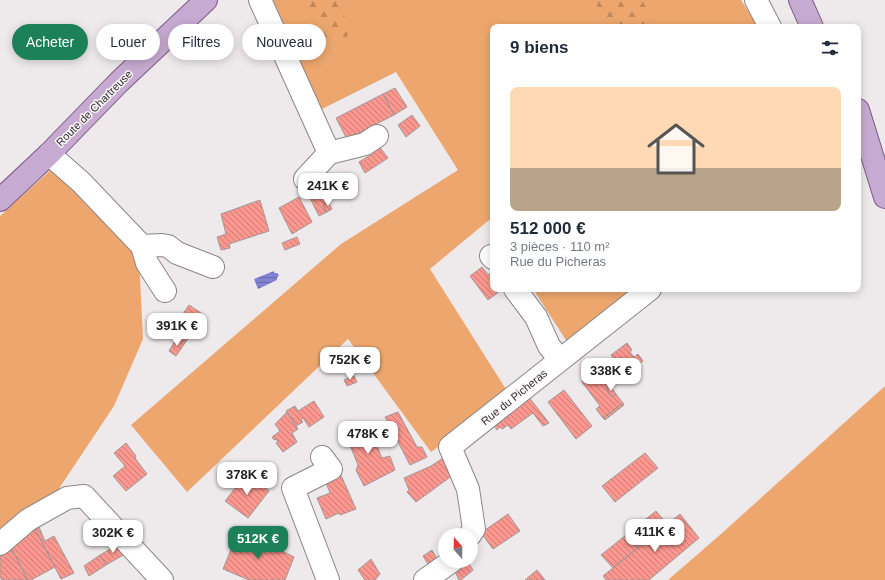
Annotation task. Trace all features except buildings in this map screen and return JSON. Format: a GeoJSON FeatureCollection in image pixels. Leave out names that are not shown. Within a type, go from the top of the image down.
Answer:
{"type":"FeatureCollection","features":[{"type":"Feature","properties":{"kind":"main road","name":"Route de Chartreuse"},"geometry":{"type":"LineString","coordinates":[[0,200],[49,154],[119,82],[206,0]]}},
{"type":"Feature","properties":{"kind":"main road"},"geometry":{"type":"LineString","coordinates":[[800,0],[811,24]]}},
{"type":"Feature","properties":{"kind":"main road"},"geometry":{"type":"LineString","coordinates":[[816,0],[826,24]]}},
{"type":"Feature","properties":{"kind":"main road"},"geometry":{"type":"LineString","coordinates":[[861,120],[885,197]]}},
{"type":"Feature","properties":{"kind":"main road"},"geometry":{"type":"LineString","coordinates":[[861,144],[885,201]]}},
{"type":"Feature","properties":{"kind":"street"},"geometry":{"type":"LineString","coordinates":[[260,0],[329,153]]}},
{"type":"Feature","properties":{"kind":"street"},"geometry":{"type":"LineString","coordinates":[[756,0],[768,24]]}},
{"type":"Feature","properties":{"kind":"street"},"geometry":{"type":"LineString","coordinates":[[305,179],[329,153],[365,144],[377,136]]}},
{"type":"Feature","properties":{"kind":"street"},"geometry":{"type":"LineString","coordinates":[[49,154],[81,182],[142,246],[147,263],[166,291]]}},
{"type":"Feature","properties":{"kind":"street"},"geometry":{"type":"LineString","coordinates":[[142,246],[168,246],[177,253],[214,267]]}},
{"type":"Feature","properties":{"kind":"street"},"geometry":{"type":"LineString","coordinates":[[517,292],[536,317],[549,346],[560,360]]}},
{"type":"Feature","properties":{"kind":"street","name":"Rue du Picheras"},"geometry":{"type":"LineString","coordinates":[[474,528],[468,489],[450,448],[646,292]]}},
{"type":"Feature","properties":{"kind":"street"},"geometry":{"type":"LineString","coordinates":[[322,457],[331,469],[293,488],[328,580]]}},
{"type":"Feature","properties":{"kind":"street"},"geometry":{"type":"LineString","coordinates":[[0,544],[28,520],[35,516],[67,498],[84,496],[162,580]]}},
{"type":"Feature","properties":{"kind":"street"},"geometry":{"type":"LineString","coordinates":[[425,580],[442,568]]}},
{"type":"Feature","properties":{"kind":"green space"},"geometry":{"type":"Polygon","coordinates":[[[272,0],[741,0],[756,24],[490,24],[490,222],[489,220],[430,269],[509,394],[431,452],[348,339],[187,492],[131,425],[341,244],[458,170],[396,72],[320,110],[298,60],[326,60],[326,24],[282,24],[272,0]]]}},
{"type":"Feature","properties":{"kind":"green space"},"geometry":{"type":"Polygon","coordinates":[[[303,0],[340,0],[349,31],[345,41],[326,39],[326,24],[315,24],[307,4],[303,0]]]}},
{"type":"Feature","properties":{"kind":"green space"},"geometry":{"type":"Polygon","coordinates":[[[596,0],[642,0],[655,24],[610,24],[598,9],[596,0]]]}},
{"type":"Feature","properties":{"kind":"green space"},"geometry":{"type":"Polygon","coordinates":[[[53,168],[139,256],[143,339],[114,406],[58,490],[0,534],[0,216],[53,168]]]}},
{"type":"Feature","properties":{"kind":"green space"},"geometry":{"type":"Polygon","coordinates":[[[535,292],[636,292],[571,348],[535,292]]]}},
{"type":"Feature","properties":{"kind":"green space"},"geometry":{"type":"Polygon","coordinates":[[[885,386],[885,580],[668,580],[721,534],[885,386]]]}},
{"type":"Feature","properties":{"kind":"shaded area"},"geometry":{"type":"Polygon","coordinates":[[[274,271],[274,273],[279,275],[277,280],[258,289],[254,279],[274,271]]]}}]}
